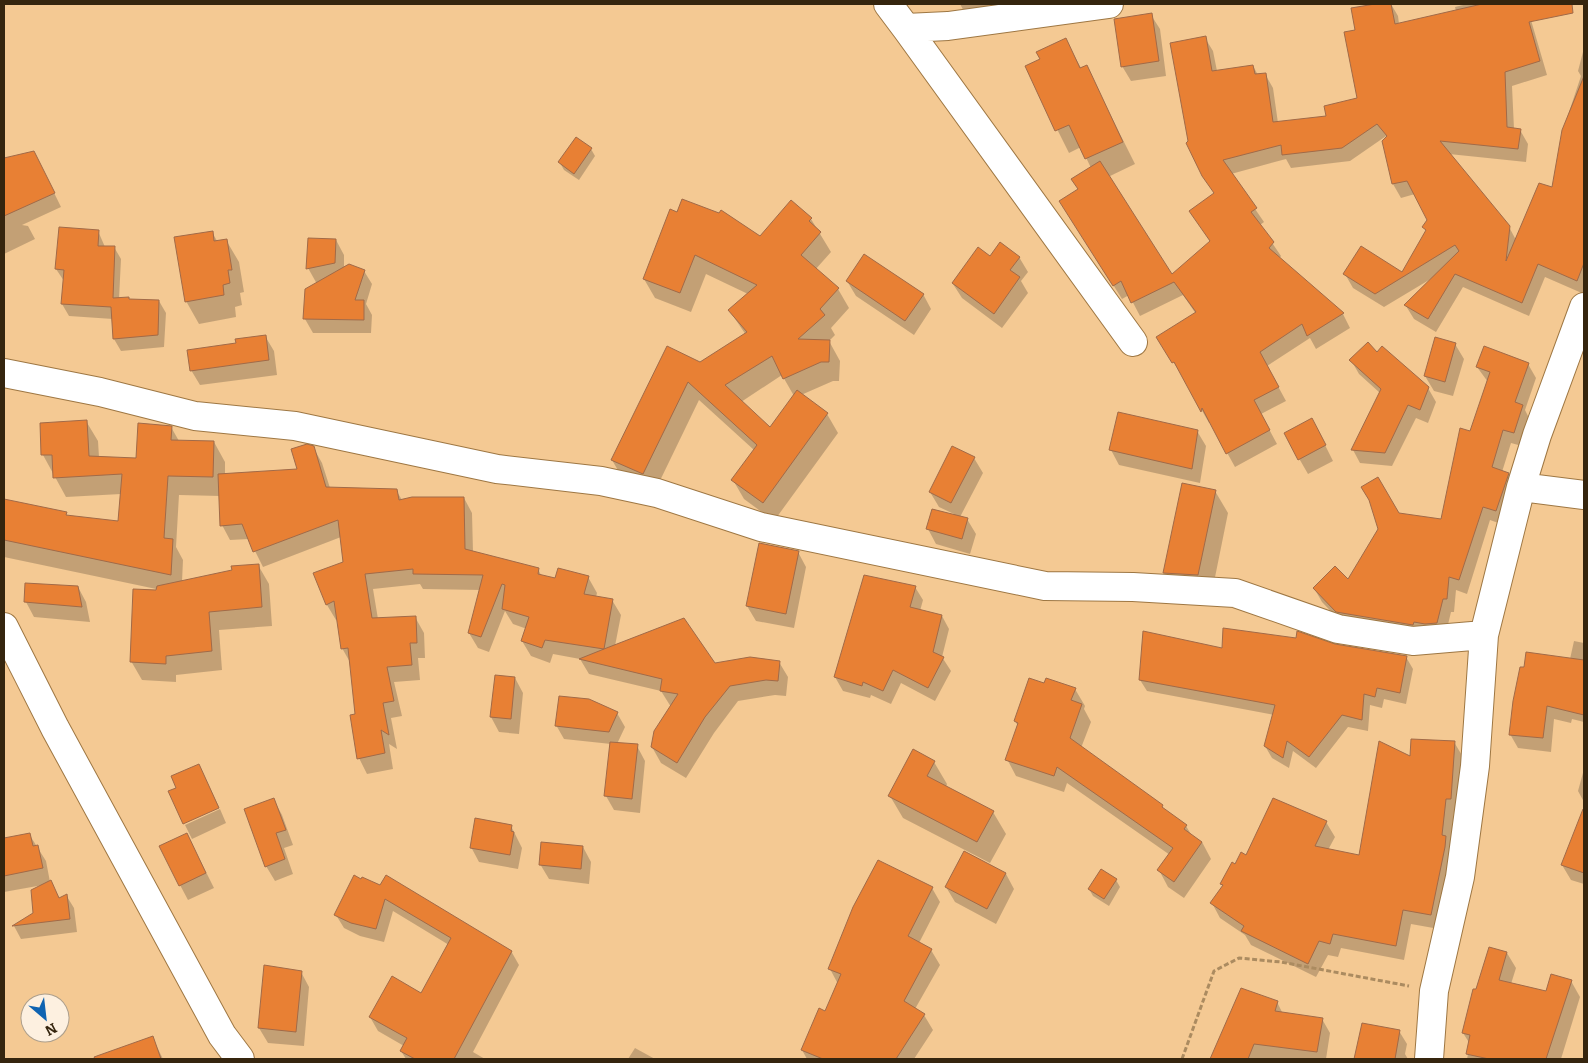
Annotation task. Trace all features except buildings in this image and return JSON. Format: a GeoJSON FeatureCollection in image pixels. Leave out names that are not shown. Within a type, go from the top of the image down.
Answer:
{"type":"FeatureCollection","features":[{"type":"Feature","properties":{"kind":"street"},"geometry":{"type":"LineString","coordinates":[[888,4],[1133,342]]}},
{"type":"Feature","properties":{"kind":"street"},"geometry":{"type":"LineString","coordinates":[[906,28],[948,26],[1109,4]]}},
{"type":"Feature","properties":{"kind":"street"},"geometry":{"type":"LineString","coordinates":[[1431,1059],[1434,991],[1460,876],[1475,766],[1484,635],[1521,487],[1537,435],[1584,307]]}},
{"type":"Feature","properties":{"kind":"street"},"geometry":{"type":"LineString","coordinates":[[4,373],[100,392],[195,416],[295,426],[497,469],[601,481],[657,493],[761,527],[1045,586],[1133,587],[1235,593],[1338,629],[1413,641],[1484,635]]}},
{"type":"Feature","properties":{"kind":"street"},"geometry":{"type":"LineString","coordinates":[[1521,487],[1584,495]]}},
{"type":"Feature","properties":{"kind":"street"},"geometry":{"type":"LineString","coordinates":[[4,627],[55,728],[222,1035],[240,1059]]}},
{"type":"Feature","properties":{"kind":"path"},"geometry":{"type":"LineString","coordinates":[[1182,1059],[1214,971],[1239,958],[1281,962],[1434,991]]}}]}
